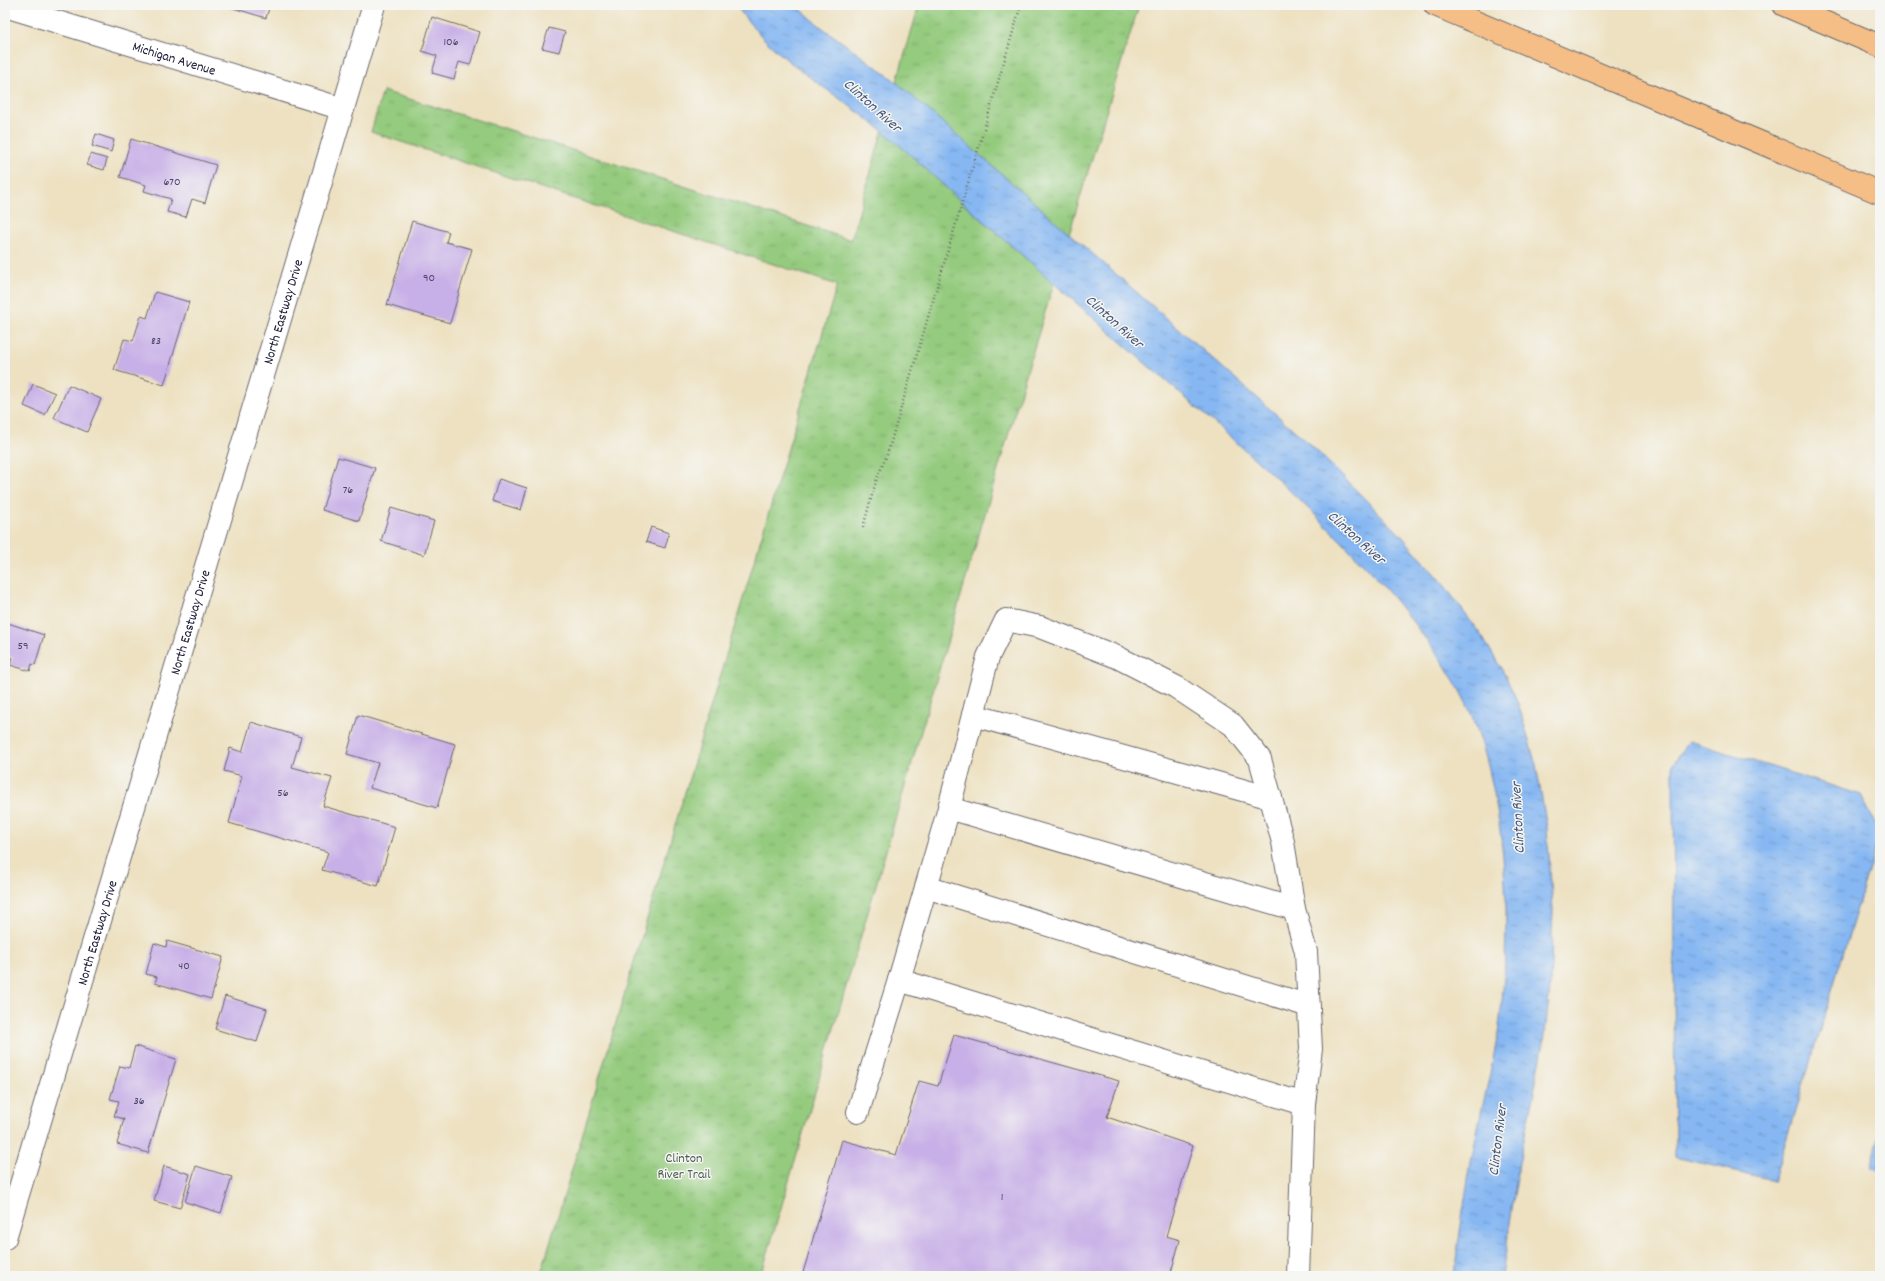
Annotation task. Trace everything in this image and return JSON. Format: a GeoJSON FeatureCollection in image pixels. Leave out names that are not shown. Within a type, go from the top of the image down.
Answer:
{"type":"FeatureCollection","features":[{"type":"Feature","properties":{"kind":"highway"},"geometry":{"type":"LineString","coordinates":[[1434,5],[1880,193]]}},
{"type":"Feature","properties":{"kind":"highway"},"geometry":{"type":"LineString","coordinates":[[1784,5],[1880,46]]}},
{"type":"Feature","properties":{"kind":"street","name":"North Eastway Drive"},"geometry":{"type":"LineString","coordinates":[[5,1238],[374,5]]}},
{"type":"Feature","properties":{"kind":"street","name":"Michigan Avenue"},"geometry":{"type":"LineString","coordinates":[[5,6],[343,109]]}},
{"type":"Feature","properties":{"kind":"street"},"geometry":{"type":"LineString","coordinates":[[858,1112],[899,980],[949,808],[988,657],[1006,620],[1040,627],[1117,657],[1170,684],[1233,725],[1260,759],[1283,842],[1294,909],[1306,952],[1311,1049],[1304,1104],[1298,1276]]}},
{"type":"Feature","properties":{"kind":"street"},"geometry":{"type":"LineString","coordinates":[[973,715],[1271,798]]}},
{"type":"Feature","properties":{"kind":"street"},"geometry":{"type":"LineString","coordinates":[[949,808],[1294,909]]}},
{"type":"Feature","properties":{"kind":"street"},"geometry":{"type":"LineString","coordinates":[[926,887],[1309,1006]]}},
{"type":"Feature","properties":{"kind":"street"},"geometry":{"type":"LineString","coordinates":[[899,980],[1304,1104]]}},
{"type":"Feature","properties":{"kind":"path"},"geometry":{"type":"LineString","coordinates":[[863,527],[1021,5]]}},
{"type":"Feature","properties":{"kind":"green space","name":"Clinton River Trail"},"geometry":{"type":"Polygon","coordinates":[[[919,5],[1139,5],[1027,371],[761,1276],[540,1276],[837,285],[371,132],[383,91],[507,129],[851,240],[919,5]]]}},
{"type":"Feature","properties":{"kind":"water","name":"Clinton River"},"geometry":{"type":"Polygon","coordinates":[[[736,5],[796,5],[820,26],[894,80],[1310,444],[1400,534],[1444,585],[1483,638],[1505,675],[1518,703],[1536,765],[1547,828],[1553,910],[1550,987],[1544,1043],[1519,1163],[1502,1276],[1454,1276],[1472,1157],[1494,1054],[1499,1023],[1506,943],[1506,911],[1500,828],[1489,770],[1472,716],[1454,680],[1428,642],[1391,595],[1342,542],[1290,491],[897,143],[778,52],[763,38],[736,5]]]}},
{"type":"Feature","properties":{"kind":"water"},"geometry":{"type":"Polygon","coordinates":[[[1689,741],[1861,795],[1880,833],[1774,1180],[1675,1157],[1673,764],[1689,741]]]}},
{"type":"Feature","properties":{"kind":"water"},"geometry":{"type":"Polygon","coordinates":[[[1880,1131],[1880,1170],[1871,1168],[1880,1131]]]}},
{"type":"Feature","properties":{"kind":"building"},"geometry":{"type":"Polygon","coordinates":[[[223,5],[270,5],[266,18],[223,5]]]}},
{"type":"Feature","properties":{"kind":"building"},"geometry":{"type":"Polygon","coordinates":[[[432,17],[480,32],[470,65],[459,62],[454,79],[432,73],[437,56],[422,51],[432,17]]]}},
{"type":"Feature","properties":{"kind":"building"},"geometry":{"type":"Polygon","coordinates":[[[549,28],[565,32],[559,52],[542,48],[549,28]]]}},
{"type":"Feature","properties":{"kind":"building"},"geometry":{"type":"Polygon","coordinates":[[[96,134],[114,140],[111,152],[92,146],[96,134]]]}},
{"type":"Feature","properties":{"kind":"building"},"geometry":{"type":"Polygon","coordinates":[[[131,139],[216,165],[205,203],[192,199],[186,217],[167,212],[171,199],[144,191],[146,185],[120,177],[131,139]]]}},
{"type":"Feature","properties":{"kind":"building"},"geometry":{"type":"Polygon","coordinates":[[[91,154],[107,159],[104,170],[87,165],[91,154]]]}},
{"type":"Feature","properties":{"kind":"building"},"geometry":{"type":"Polygon","coordinates":[[[412,221],[449,232],[446,242],[472,249],[450,323],[387,305],[412,221]]]}},
{"type":"Feature","properties":{"kind":"building"},"geometry":{"type":"Polygon","coordinates":[[[155,292],[189,302],[164,385],[114,370],[124,339],[133,341],[141,316],[147,318],[155,292]]]}},
{"type":"Feature","properties":{"kind":"building"},"geometry":{"type":"Polygon","coordinates":[[[33,384],[55,393],[45,415],[24,406],[33,384]]]}},
{"type":"Feature","properties":{"kind":"building"},"geometry":{"type":"Polygon","coordinates":[[[69,385],[101,399],[87,432],[54,418],[69,385]]]}},
{"type":"Feature","properties":{"kind":"building"},"geometry":{"type":"Polygon","coordinates":[[[338,457],[375,468],[359,521],[322,510],[338,457]]]}},
{"type":"Feature","properties":{"kind":"building"},"geometry":{"type":"Polygon","coordinates":[[[499,479],[527,488],[521,510],[492,501],[499,479]]]}},
{"type":"Feature","properties":{"kind":"building"},"geometry":{"type":"Polygon","coordinates":[[[391,508],[434,521],[424,555],[381,541],[391,508]]]}},
{"type":"Feature","properties":{"kind":"building"},"geometry":{"type":"Polygon","coordinates":[[[651,527],[669,533],[665,548],[646,542],[651,527]]]}},
{"type":"Feature","properties":{"kind":"building"},"geometry":{"type":"Polygon","coordinates":[[[5,622],[44,635],[35,665],[32,664],[30,671],[10,665],[13,658],[5,655],[5,622]]]}},
{"type":"Feature","properties":{"kind":"building"},"geometry":{"type":"Polygon","coordinates":[[[358,715],[455,744],[437,808],[370,788],[378,763],[347,754],[358,715]]]}},
{"type":"Feature","properties":{"kind":"building"},"geometry":{"type":"Polygon","coordinates":[[[251,722],[301,737],[292,767],[332,778],[323,806],[395,827],[378,886],[322,870],[328,852],[229,823],[242,776],[224,771],[230,748],[242,752],[251,722]]]}},
{"type":"Feature","properties":{"kind":"building"},"geometry":{"type":"Polygon","coordinates":[[[167,941],[223,957],[211,999],[155,983],[157,977],[146,974],[154,943],[166,947],[167,941]]]}},
{"type":"Feature","properties":{"kind":"building"},"geometry":{"type":"Polygon","coordinates":[[[225,996],[267,1009],[257,1042],[215,1029],[225,996]]]}},
{"type":"Feature","properties":{"kind":"building"},"geometry":{"type":"Polygon","coordinates":[[[954,1035],[1119,1081],[1107,1117],[1193,1146],[1166,1236],[1180,1240],[1170,1276],[802,1276],[842,1140],[896,1155],[919,1081],[938,1086],[954,1035]]]}},
{"type":"Feature","properties":{"kind":"building"},"geometry":{"type":"Polygon","coordinates":[[[135,1046],[176,1059],[148,1153],[117,1144],[124,1119],[114,1116],[119,1101],[110,1099],[120,1066],[129,1068],[135,1046]]]}},
{"type":"Feature","properties":{"kind":"building"},"geometry":{"type":"Polygon","coordinates":[[[164,1166],[190,1174],[180,1208],[154,1201],[164,1166]]]}},
{"type":"Feature","properties":{"kind":"building"},"geometry":{"type":"Polygon","coordinates":[[[196,1166],[232,1177],[221,1213],[185,1202],[196,1166]]]}}]}
